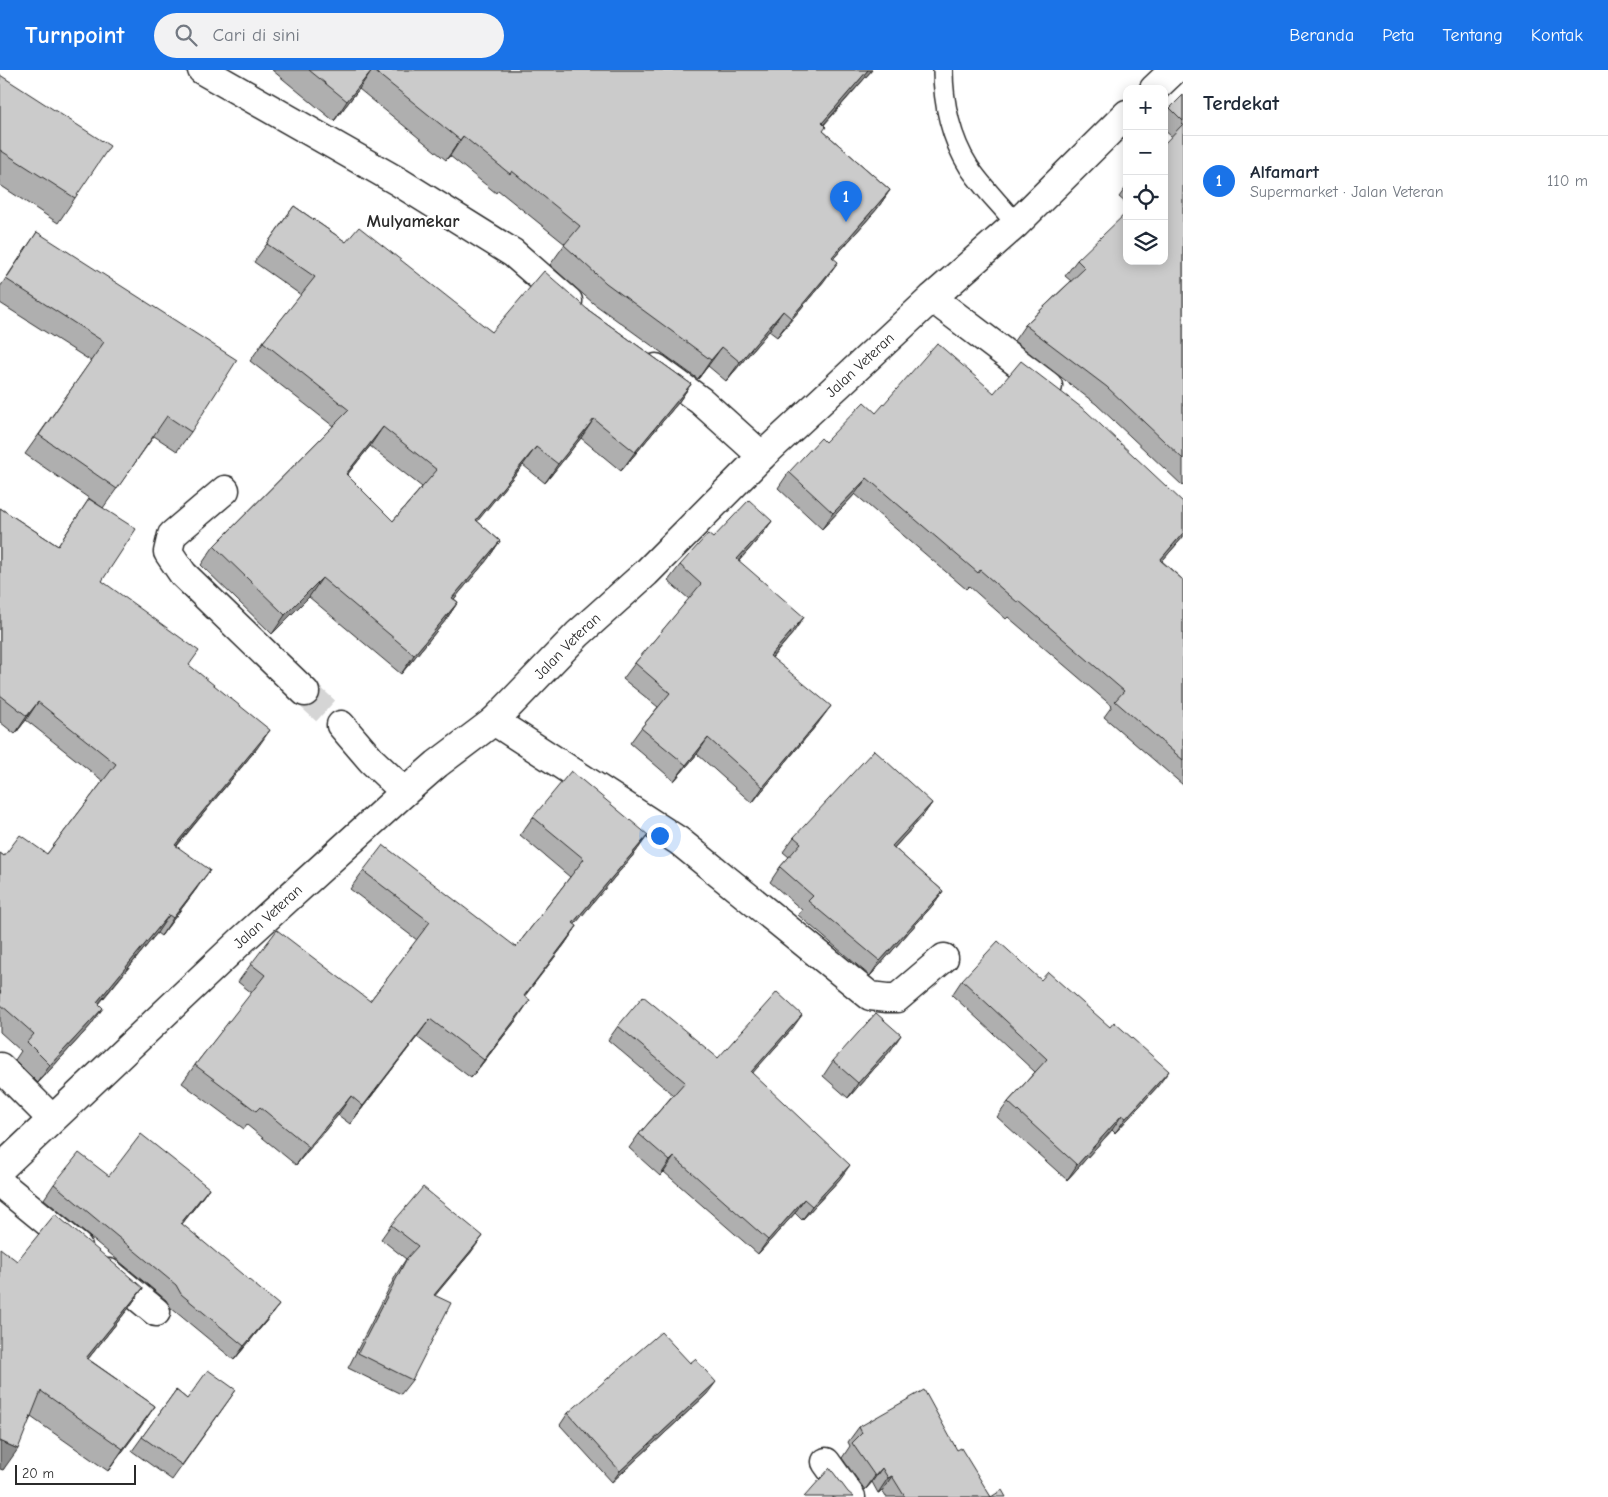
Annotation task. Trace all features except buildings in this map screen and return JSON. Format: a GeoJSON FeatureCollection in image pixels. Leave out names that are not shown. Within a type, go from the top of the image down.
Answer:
{"type":"FeatureCollection","features":[{"type":"Feature","properties":{"kind":"main road"},"geometry":{"type":"LineString","coordinates":[[202,70],[399,182],[513,253],[582,315]]}},
{"type":"Feature","properties":{"kind":"main road"},"geometry":{"type":"LineString","coordinates":[[1158,85],[1174,70]]}},
{"type":"Feature","properties":{"kind":"main road","name":"Jalan Veteran"},"geometry":{"type":"LineString","coordinates":[[0,1169],[242,940],[405,792],[437,764],[494,721],[578,634],[646,573],[762,456],[932,298],[1016,224],[1123,118]]}},
{"type":"Feature","properties":{"kind":"main road"},"geometry":{"type":"LineString","coordinates":[[932,298],[1069,403]]}},
{"type":"Feature","properties":{"kind":"main road"},"geometry":{"type":"LineString","coordinates":[[635,353],[701,401],[762,456]]}},
{"type":"Feature","properties":{"kind":"main road"},"geometry":{"type":"LineString","coordinates":[[226,490],[172,535],[168,552],[183,574],[305,692]]}},
{"type":"Feature","properties":{"kind":"main road"},"geometry":{"type":"LineString","coordinates":[[494,721],[678,841],[870,996],[897,998],[944,958]]}},
{"type":"Feature","properties":{"kind":"main road"},"geometry":{"type":"LineString","coordinates":[[341,725],[371,760],[405,792]]}},
{"type":"Feature","properties":{"kind":"main road"},"geometry":{"type":"LineString","coordinates":[[0,1067],[52,1119]]}},
{"type":"Feature","properties":{"kind":"main road"},"geometry":{"type":"LineString","coordinates":[[0,1183],[156,1312]]}},
{"type":"Feature","properties":{"kind":"main road"},"geometry":{"type":"LineString","coordinates":[[826,1462],[851,1497]]}},
{"type":"Feature","properties":{"kind":"lane"},"geometry":{"type":"LineString","coordinates":[[943,70],[943,87],[952,131],[968,166],[1016,224]]}},
{"type":"Feature","properties":{"kind":"tunnel"},"geometry":{"type":"LineString","coordinates":[[305,692],[341,725]]}},
{"type":"Feature","properties":{"kind":"place","name":"Alfamart"},"geometry":{"type":"Point","coordinates":[846,222]}},
{"type":"Feature","properties":{"kind":"district","name":"Mulyamekar"},"geometry":{"type":"Point","coordinates":[413,221]}}]}
